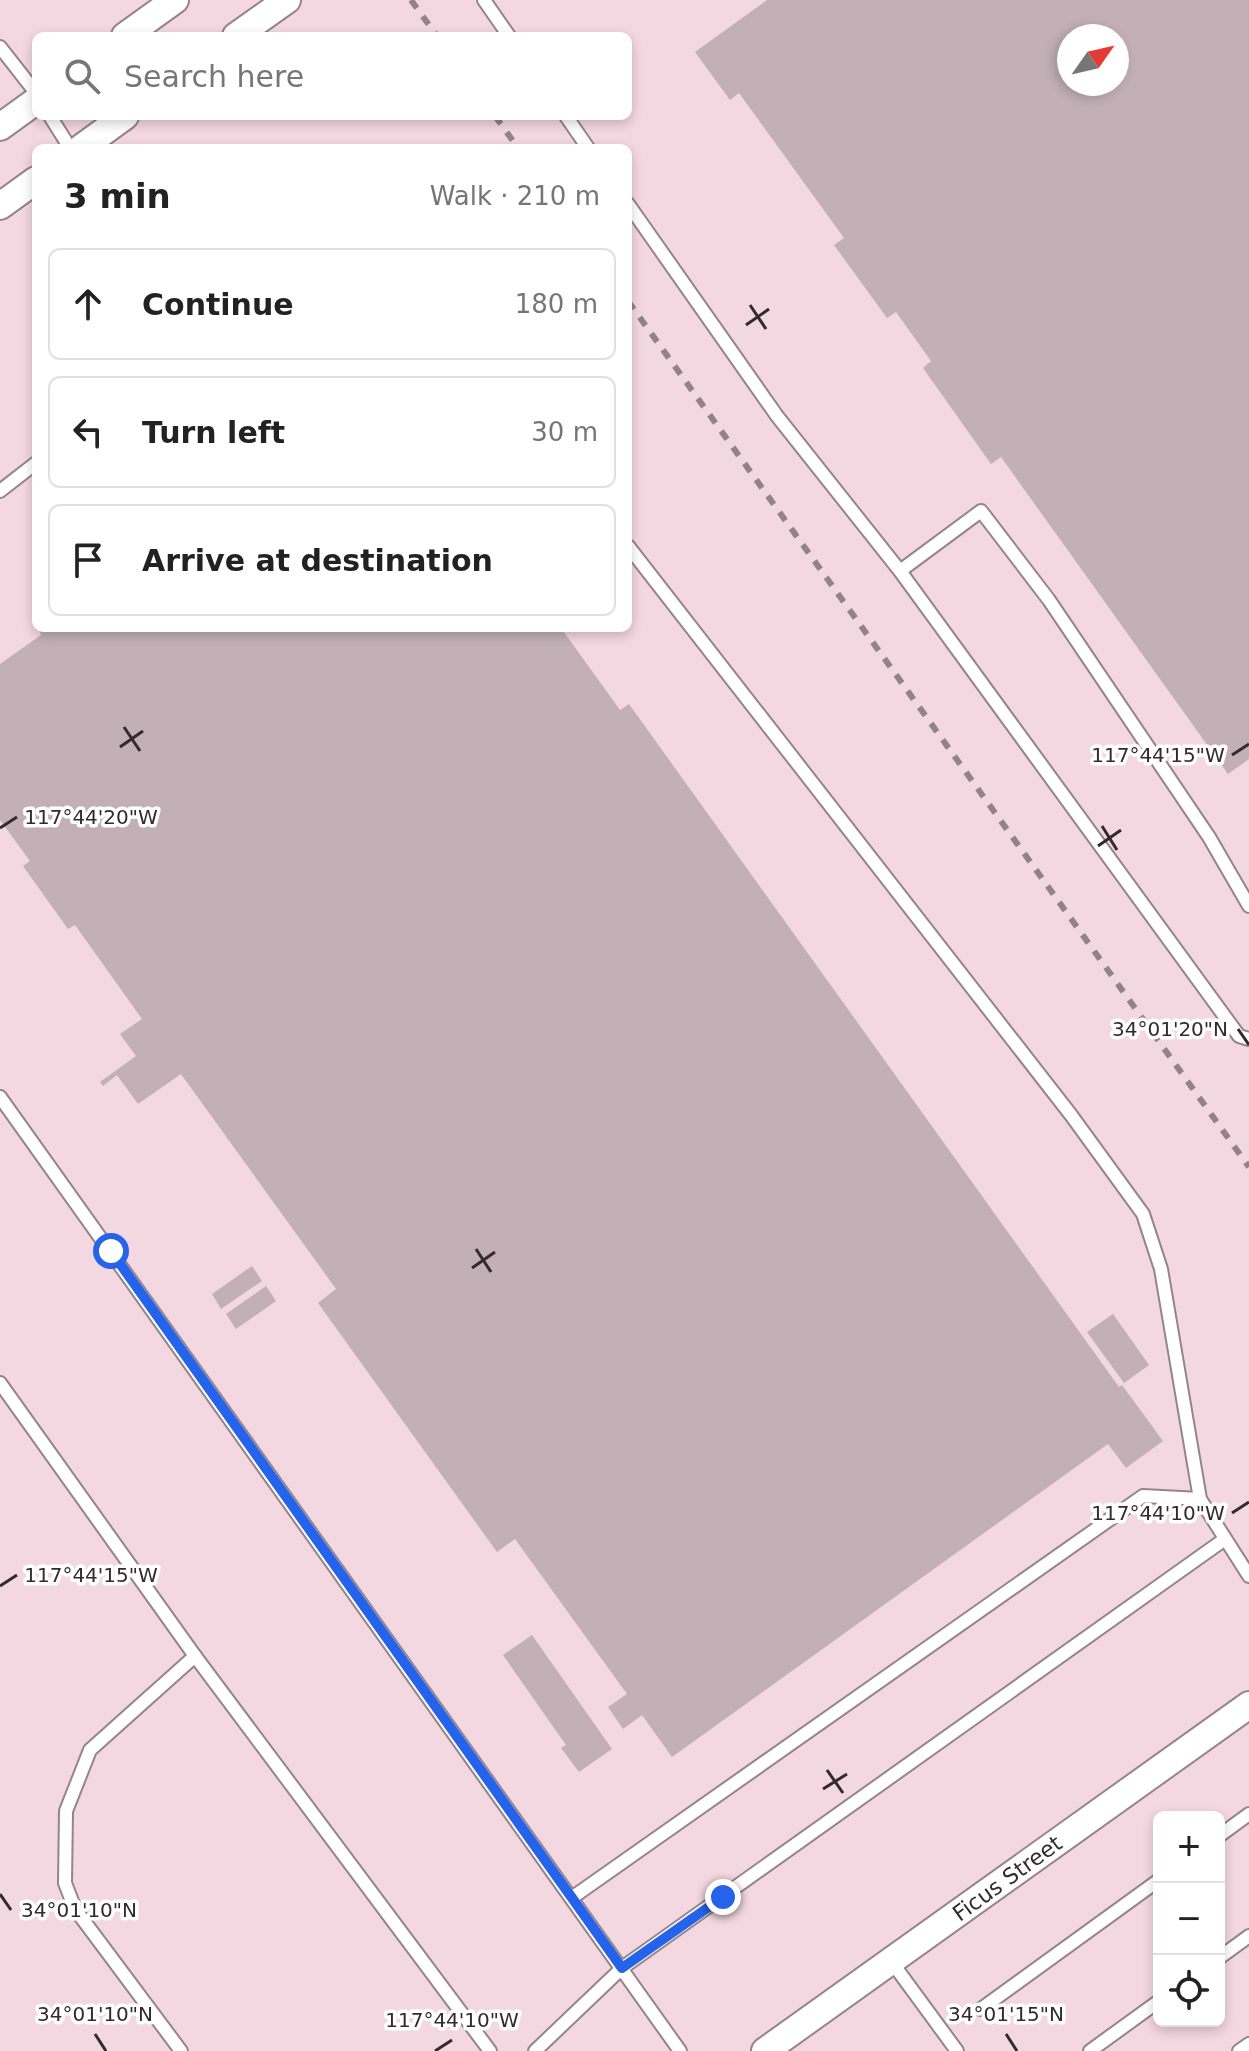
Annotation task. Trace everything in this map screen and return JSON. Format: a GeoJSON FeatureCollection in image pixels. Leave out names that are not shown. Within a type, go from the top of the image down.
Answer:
{"type":"FeatureCollection","features":[{"type":"Feature","properties":{"kind":"street"},"geometry":{"type":"LineString","coordinates":[[131,32],[175,0]]}},
{"type":"Feature","properties":{"kind":"street"},"geometry":{"type":"LineString","coordinates":[[242,32],[287,0]]}},
{"type":"Feature","properties":{"kind":"street"},"geometry":{"type":"LineString","coordinates":[[0,127],[32,104]]}},
{"type":"Feature","properties":{"kind":"street"},"geometry":{"type":"LineString","coordinates":[[86,144],[120,120]]}},
{"type":"Feature","properties":{"kind":"street"},"geometry":{"type":"LineString","coordinates":[[0,206],[32,183]]}},
{"type":"Feature","properties":{"kind":"street","name":"Ficus Street"},"geometry":{"type":"LineString","coordinates":[[765,2051],[1249,1705]]}},
{"type":"Feature","properties":{"kind":"lane"},"geometry":{"type":"LineString","coordinates":[[484,0],[506,32]]}},
{"type":"Feature","properties":{"kind":"lane"},"geometry":{"type":"LineString","coordinates":[[0,47],[32,88]]}},
{"type":"Feature","properties":{"kind":"lane"},"geometry":{"type":"LineString","coordinates":[[52,120],[68,144]]}},
{"type":"Feature","properties":{"kind":"lane"},"geometry":{"type":"LineString","coordinates":[[569,120],[585,144]]}},
{"type":"Feature","properties":{"kind":"lane"},"geometry":{"type":"LineString","coordinates":[[632,210],[777,416],[900,571],[1239,1036],[1249,1039]]}},
{"type":"Feature","properties":{"kind":"lane"},"geometry":{"type":"LineString","coordinates":[[0,491],[32,466]]}},
{"type":"Feature","properties":{"kind":"lane"},"geometry":{"type":"LineString","coordinates":[[900,571],[981,511],[1049,600],[1209,837],[1249,906]]}},
{"type":"Feature","properties":{"kind":"lane"},"geometry":{"type":"LineString","coordinates":[[632,551],[1071,1115],[1143,1214],[1161,1269],[1200,1499],[1249,1576]]}},
{"type":"Feature","properties":{"kind":"lane"},"geometry":{"type":"LineString","coordinates":[[0,1097],[680,2051]]}},
{"type":"Feature","properties":{"kind":"lane"},"geometry":{"type":"LineString","coordinates":[[0,1383],[195,1656],[490,2051]]}},
{"type":"Feature","properties":{"kind":"lane"},"geometry":{"type":"LineString","coordinates":[[573,1897],[1143,1496],[1200,1499]]}},
{"type":"Feature","properties":{"kind":"lane"},"geometry":{"type":"LineString","coordinates":[[535,2051],[622,1968],[1225,1539]]}},
{"type":"Feature","properties":{"kind":"lane"},"geometry":{"type":"LineString","coordinates":[[181,2051],[75,1909],[65,1883],[66,1811],[90,1750],[195,1656]]}},
{"type":"Feature","properties":{"kind":"lane"},"geometry":{"type":"LineString","coordinates":[[1225,1832],[1249,1814]]}},
{"type":"Feature","properties":{"kind":"lane"},"geometry":{"type":"LineString","coordinates":[[981,2009],[1155,1883]]}},
{"type":"Feature","properties":{"kind":"lane"},"geometry":{"type":"LineString","coordinates":[[1223,1955],[1249,1936]]}},
{"type":"Feature","properties":{"kind":"lane"},"geometry":{"type":"LineString","coordinates":[[891,1961],[957,2051]]}},
{"type":"Feature","properties":{"kind":"lane"},"geometry":{"type":"LineString","coordinates":[[1090,2051],[1153,2005]]}},
{"type":"Feature","properties":{"kind":"lane"},"geometry":{"type":"LineString","coordinates":[[1239,2051],[1249,2044]]}},
{"type":"Feature","properties":{"kind":"shaded area"},"geometry":{"type":"Polygon","coordinates":[[[0,0],[1249,0],[1249,2051],[0,2051],[0,0]]]}},
{"type":"Feature","properties":{"kind":"building"},"geometry":{"type":"Polygon","coordinates":[[[767,0],[1249,0],[1249,759],[1228,774],[1001,457],[991,464],[923,368],[931,361],[896,312],[887,318],[834,245],[844,238],[739,93],[730,100],[695,52],[767,0]]]}},
{"type":"Feature","properties":{"kind":"building"},"geometry":{"type":"Polygon","coordinates":[[[40,632],[564,632],[620,710],[629,704],[1119,1387],[1122,1385],[1163,1441],[1126,1468],[1108,1444],[672,1757],[642,1715],[623,1729],[608,1707],[627,1694],[515,1539],[497,1552],[318,1303],[336,1289],[181,1074],[138,1104],[117,1075],[103,1086],[100,1082],[136,1056],[120,1034],[142,1019],[75,925],[68,929],[23,866],[30,861],[0,820],[0,664],[41,635],[40,632]]]}},
{"type":"Feature","properties":{"kind":"building"},"geometry":{"type":"Polygon","coordinates":[[[252,1266],[262,1281],[221,1309],[212,1294],[252,1266]]]}},
{"type":"Feature","properties":{"kind":"building"},"geometry":{"type":"Polygon","coordinates":[[[266,1286],[276,1301],[236,1329],[226,1314],[266,1286]]]}},
{"type":"Feature","properties":{"kind":"building"},"geometry":{"type":"Polygon","coordinates":[[[1113,1314],[1149,1365],[1124,1383],[1087,1332],[1113,1314]]]}},
{"type":"Feature","properties":{"kind":"building"},"geometry":{"type":"Polygon","coordinates":[[[532,1635],[612,1749],[579,1772],[561,1748],[566,1745],[503,1655],[532,1635]]]}},
{"type":"Feature","properties":{"kind":"railway"},"geometry":{"type":"LineString","coordinates":[[411,0],[434,32]]}},
{"type":"Feature","properties":{"kind":"railway"},"geometry":{"type":"LineString","coordinates":[[498,120],[515,144]]}},
{"type":"Feature","properties":{"kind":"railway"},"geometry":{"type":"LineString","coordinates":[[632,307],[1249,1167]]}},
{"type":"Feature","properties":{"kind":"route"},"geometry":{"type":"LineString","coordinates":[[111,1251],[622,1968],[723,1897]]}}]}
